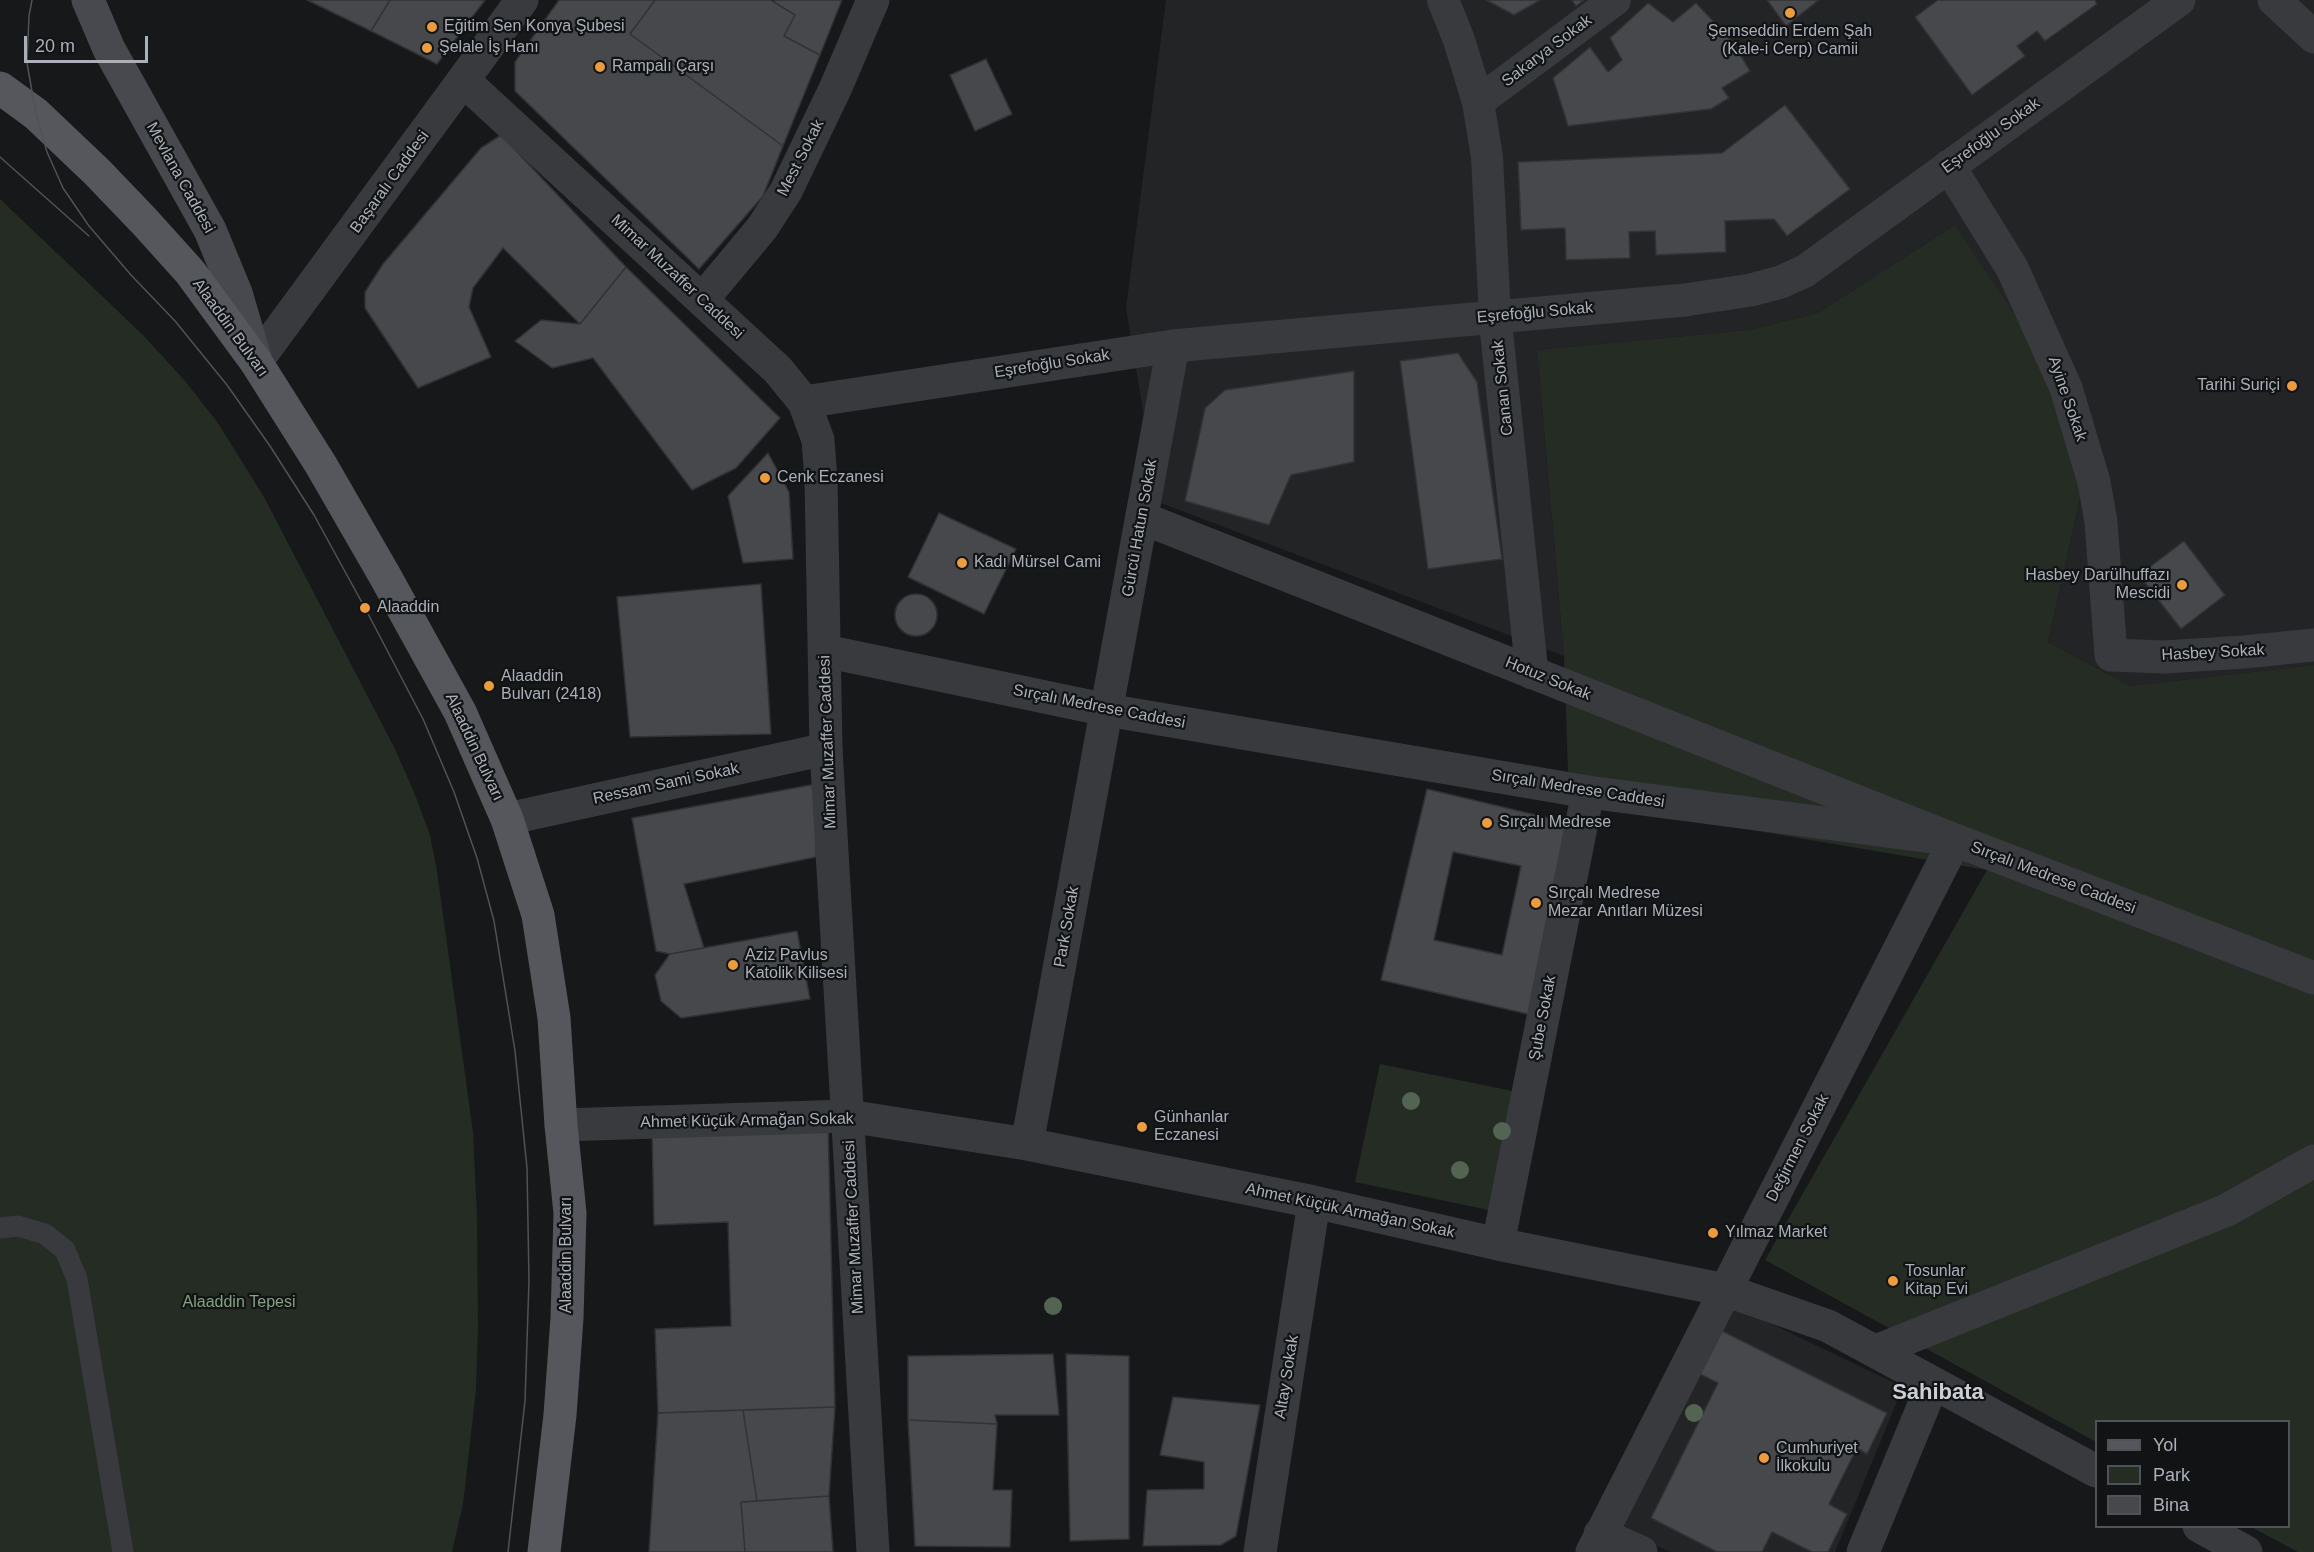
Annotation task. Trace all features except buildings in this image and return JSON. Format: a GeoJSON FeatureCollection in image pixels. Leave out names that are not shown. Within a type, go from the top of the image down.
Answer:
{"type":"FeatureCollection","features":[{"type":"Feature","properties":{"kind":"main road","name":"Mevlana Caddesi"},"geometry":{"type":"LineString","coordinates":[[88,0],[109,49],[210,231],[236,293],[256,362]]}},
{"type":"Feature","properties":{"kind":"main road","name":"Alaaddin Bulvarı"},"geometry":{"type":"LineString","coordinates":[[0,88],[44,121],[144,221],[190,272],[256,362],[321,465],[460,712],[507,819],[538,915],[554,1018],[561,1125],[570,1212],[567,1318],[560,1415],[544,1552]]}},
{"type":"Feature","properties":{"kind":"street","name":"Başaralı Caddesi"},"geometry":{"type":"LineString","coordinates":[[256,362],[522,0]]}},
{"type":"Feature","properties":{"kind":"street","name":"Mest Sokak"},"geometry":{"type":"LineString","coordinates":[[702,300],[762,228],[786,191],[836,87],[873,0]]}},
{"type":"Feature","properties":{"kind":"street","name":"Canan Sokak"},"geometry":{"type":"LineString","coordinates":[[1443,0],[1459,40],[1478,102],[1486,157],[1495,317],[1532,673]]}},
{"type":"Feature","properties":{"kind":"street","name":"Sakarya Sokak"},"geometry":{"type":"LineString","coordinates":[[1478,102],[1615,0]]}},
{"type":"Feature","properties":{"kind":"street","name":"Eşrefoğlu Sokak"},"geometry":{"type":"LineString","coordinates":[[804,402],[1173,346],[1718,296],[1781,282],[1805,271],[2180,0]]}},
{"type":"Feature","properties":{"kind":"street"},"geometry":{"type":"LineString","coordinates":[[2274,0],[2314,37]]}},
{"type":"Feature","properties":{"kind":"street","name":"Mimar Muzaffer Caddesi"},"geometry":{"type":"LineString","coordinates":[[464,81],[778,370],[804,402],[818,440],[821,480],[826,749],[873,1552]]}},
{"type":"Feature","properties":{"kind":"street","name":"Ayine Sokak"},"geometry":{"type":"LineString","coordinates":[[1949,166],[2012,268],[2066,388],[2094,482],[2101,522],[2111,655]]}},
{"type":"Feature","properties":{"kind":"street","name":"Gürcü Hatun Sokak"},"geometry":{"type":"LineString","coordinates":[[1107,710],[1173,346]]}},
{"type":"Feature","properties":{"kind":"street","name":"Hotuz Sokak"},"geometry":{"type":"LineString","coordinates":[[1142,518],[1955,840]]}},
{"type":"Feature","properties":{"kind":"street","name":"Hasbey Sokak"},"geometry":{"type":"LineString","coordinates":[[2111,655],[2164,657],[2314,645]]}},
{"type":"Feature","properties":{"kind":"street","name":"Sırçalı Medrese Caddesi"},"geometry":{"type":"LineString","coordinates":[[825,651],[1107,710],[1588,792],[1955,840],[2314,978]]}},
{"type":"Feature","properties":{"kind":"street","name":"Park Sokak"},"geometry":{"type":"LineString","coordinates":[[1027,1144],[1107,710]]}},
{"type":"Feature","properties":{"kind":"street","name":"Ressam Sami Sokak"},"geometry":{"type":"LineString","coordinates":[[507,819],[826,749]]}},
{"type":"Feature","properties":{"kind":"street","name":"Şube Sokak"},"geometry":{"type":"LineString","coordinates":[[1498,1244],[1588,792]]}},
{"type":"Feature","properties":{"kind":"street","name":"Değirmen Sokak"},"geometry":{"type":"LineString","coordinates":[[1596,1543],[1955,840]]}},
{"type":"Feature","properties":{"kind":"street","name":"Ahmet Küçük Armağan Sokak"},"geometry":{"type":"LineString","coordinates":[[561,1125],[848,1116],[1027,1144],[1314,1202],[1498,1244],[1725,1290],[1828,1326],[2095,1470]]}},
{"type":"Feature","properties":{"kind":"street"},"geometry":{"type":"LineString","coordinates":[[1876,1351],[2227,1210],[2314,1161]]}},
{"type":"Feature","properties":{"kind":"street","name":"Altay Sokak"},"geometry":{"type":"LineString","coordinates":[[1260,1552],[1314,1202]]}},
{"type":"Feature","properties":{"kind":"street"},"geometry":{"type":"LineString","coordinates":[[1863,1552],[1934,1383]]}},
{"type":"Feature","properties":{"kind":"street"},"geometry":{"type":"LineString","coordinates":[[2201,1528],[2246,1552]]}},
{"type":"Feature","properties":{"kind":"street"},"geometry":{"type":"LineString","coordinates":[[1596,1543],[1641,1552]]}},
{"type":"Feature","properties":{"kind":"lane"},"geometry":{"type":"LineString","coordinates":[[0,1228],[18,1226],[45,1234],[65,1250],[77,1279],[123,1552]]}},
{"type":"Feature","properties":{"kind":"shaded area"},"geometry":{"type":"Polygon","coordinates":[[[1166,0],[2314,0],[2314,665],[2130,686],[2048,642],[2081,494],[1955,225],[1818,313],[1749,330],[1537,350],[1564,656],[1158,502],[1126,308],[1166,0]]]}},
{"type":"Feature","properties":{"kind":"shaded area","name":"Cumhuriyet İlkokulu"},"geometry":{"type":"Polygon","coordinates":[[[1730,1304],[1903,1387],[1835,1552],[1670,1552],[1619,1529],[1730,1304]]]}},
{"type":"Feature","properties":{"kind":"green space","name":"Alaaddin Tepesi"},"geometry":{"type":"Polygon","coordinates":[[[0,199],[143,335],[185,381],[218,423],[264,497],[394,747],[430,835],[473,1132],[477,1216],[476,1390],[463,1504],[452,1552],[0,1552],[0,199]]]}},
{"type":"Feature","properties":{"kind":"green space"},"geometry":{"type":"Polygon","coordinates":[[[1955,225],[2040,353],[2081,494],[2048,642],[2130,686],[2314,665],[2314,1552],[2298,1552],[2253,1528],[2290,1528],[2290,1420],[2095,1420],[2095,1441],[1765,1260],[1987,870],[1569,799],[1564,656],[1537,350],[1749,330],[1818,313],[1955,225]]]}},
{"type":"Feature","properties":{"kind":"green space"},"geometry":{"type":"Polygon","coordinates":[[[1380,1064],[1542,1097],[1517,1216],[1355,1182],[1380,1064]]]}},
{"type":"Feature","properties":{"kind":"tram line"},"geometry":{"type":"LineString","coordinates":[[32,0],[27,63],[36,114],[47,152],[63,188],[89,226],[175,321],[227,385],[270,446],[314,515],[423,719],[454,792],[477,858],[494,921],[515,1051],[527,1168],[529,1281],[525,1401],[508,1552]]}},
{"type":"Feature","properties":{"kind":"tram line"},"geometry":{"type":"LineString","coordinates":[[0,157],[89,236]]}},
{"type":"Feature","properties":{"kind":"place","name":"Şemseddin Erdem Şah (Kale-i Cerp) Camii"},"geometry":{"type":"Point","coordinates":[1790,13]}},
{"type":"Feature","properties":{"kind":"place","name":"Eğitim Sen Konya Şubesi"},"geometry":{"type":"Point","coordinates":[432,27]}},
{"type":"Feature","properties":{"kind":"place","name":"Şelale İş Hanı"},"geometry":{"type":"Point","coordinates":[427,48]}},
{"type":"Feature","properties":{"kind":"place","name":"Rampalı Çarşı"},"geometry":{"type":"Point","coordinates":[600,67]}},
{"type":"Feature","properties":{"kind":"place","name":"Tarihi Suriçi"},"geometry":{"type":"Point","coordinates":[2292,386]}},
{"type":"Feature","properties":{"kind":"place","name":"Cenk Eczanesi"},"geometry":{"type":"Point","coordinates":[765,478]}},
{"type":"Feature","properties":{"kind":"place","name":"Kadı Mürsel Cami"},"geometry":{"type":"Point","coordinates":[962,563]}},
{"type":"Feature","properties":{"kind":"place","name":"Hasbey Darülhuffazı Mescidi"},"geometry":{"type":"Point","coordinates":[2182,585]}},
{"type":"Feature","properties":{"kind":"place","name":"Alaaddin"},"geometry":{"type":"Point","coordinates":[365,608]}},
{"type":"Feature","properties":{"kind":"place","name":"Alaaddin Bulvarı (2418)"},"geometry":{"type":"Point","coordinates":[489,686]}},
{"type":"Feature","properties":{"kind":"place","name":"Sırçalı Medrese"},"geometry":{"type":"Point","coordinates":[1487,823]}},
{"type":"Feature","properties":{"kind":"place","name":"Sırçalı Medrese Mezar Anıtları Müzesi"},"geometry":{"type":"Point","coordinates":[1536,903]}},
{"type":"Feature","properties":{"kind":"place","name":"Aziz Pavlus Katolik Kilisesi"},"geometry":{"type":"Point","coordinates":[733,965]}},
{"type":"Feature","properties":{"kind":"place","name":"Günhanlar Eczanesi"},"geometry":{"type":"Point","coordinates":[1142,1127]}},
{"type":"Feature","properties":{"kind":"place","name":"Yılmaz Market"},"geometry":{"type":"Point","coordinates":[1713,1233]}},
{"type":"Feature","properties":{"kind":"place","name":"Tosunlar Kitap Evi"},"geometry":{"type":"Point","coordinates":[1893,1281]}},
{"type":"Feature","properties":{"kind":"place","name":"Cumhuriyet İlkokulu"},"geometry":{"type":"Point","coordinates":[1764,1458]}},
{"type":"Feature","properties":{"kind":"district","name":"Sahibata"},"geometry":{"type":"Point","coordinates":[1938,1393]}}]}
